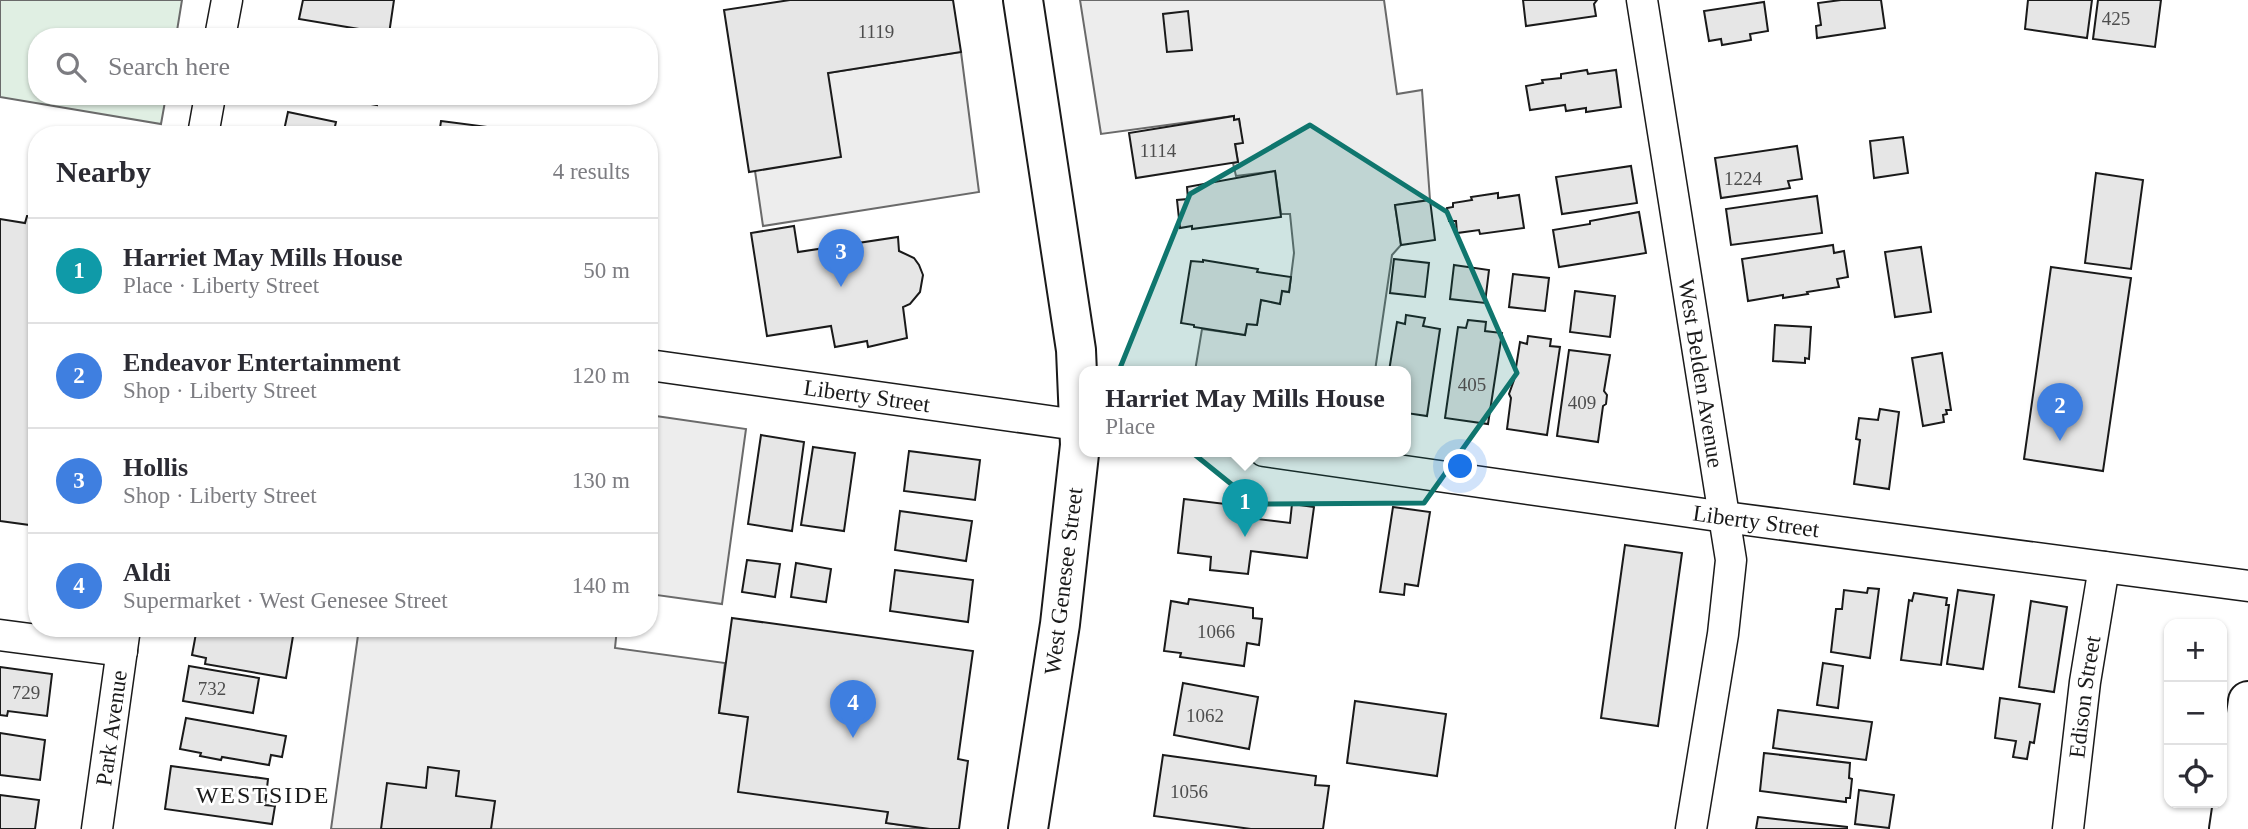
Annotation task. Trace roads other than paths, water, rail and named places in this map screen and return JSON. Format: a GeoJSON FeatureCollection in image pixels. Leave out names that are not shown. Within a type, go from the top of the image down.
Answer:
{"type":"FeatureCollection","features":[{"type":"Feature","properties":{"kind":"main road","name":"West Genesee Street"},"geometry":{"type":"LineString","coordinates":[[1023,0],[1076,350],[1079,388]]}},
{"type":"Feature","properties":{"kind":"main road","name":"West Genesee Street"},"geometry":{"type":"LineString","coordinates":[[1028,829],[1060,624],[1079,454]]}},
{"type":"Feature","properties":{"kind":"main road"},"geometry":{"type":"LineString","coordinates":[[2229,829],[2248,701]]}},
{"type":"Feature","properties":{"kind":"street"},"geometry":{"type":"LineString","coordinates":[[221,28],[226,0]]}},
{"type":"Feature","properties":{"kind":"street","name":"West Belden Avenue"},"geometry":{"type":"LineString","coordinates":[[1642,0],[1731,560],[1723,634],[1691,829]]}},
{"type":"Feature","properties":{"kind":"street"},"geometry":{"type":"LineString","coordinates":[[205,126],[208,105]]}},
{"type":"Feature","properties":{"kind":"street","name":"Liberty Street"},"geometry":{"type":"LineString","coordinates":[[658,366],[1079,425]]}},
{"type":"Feature","properties":{"kind":"street","name":"Liberty Street"},"geometry":{"type":"LineString","coordinates":[[1306,457],[1725,517],[2248,586]]}},
{"type":"Feature","properties":{"kind":"street","name":"Edison Street"},"geometry":{"type":"LineString","coordinates":[[2068,829],[2085,682],[2104,566]]}},
{"type":"Feature","properties":{"kind":"street"},"geometry":{"type":"LineString","coordinates":[[0,635],[28,636]]}},
{"type":"Feature","properties":{"kind":"street"},"geometry":{"type":"LineString","coordinates":[[50,637],[124,640]]}},
{"type":"Feature","properties":{"kind":"street","name":"Park Avenue"},"geometry":{"type":"LineString","coordinates":[[97,829],[124,640]]}},
{"type":"Feature","properties":{"kind":"place","name":"Hollis"},"geometry":{"type":"Point","coordinates":[841,287]}},
{"type":"Feature","properties":{"kind":"place","name":"Endeavor Entertainment"},"geometry":{"type":"Point","coordinates":[2060,441]}},
{"type":"Feature","properties":{"kind":"place","name":"Harriet May Mills House"},"geometry":{"type":"Point","coordinates":[1245,537]}},
{"type":"Feature","properties":{"kind":"place","name":"Aldi"},"geometry":{"type":"Point","coordinates":[853,738]}},
{"type":"Feature","properties":{"kind":"district","name":"WESTSIDE"},"geometry":{"type":"Point","coordinates":[263,795]}}]}
